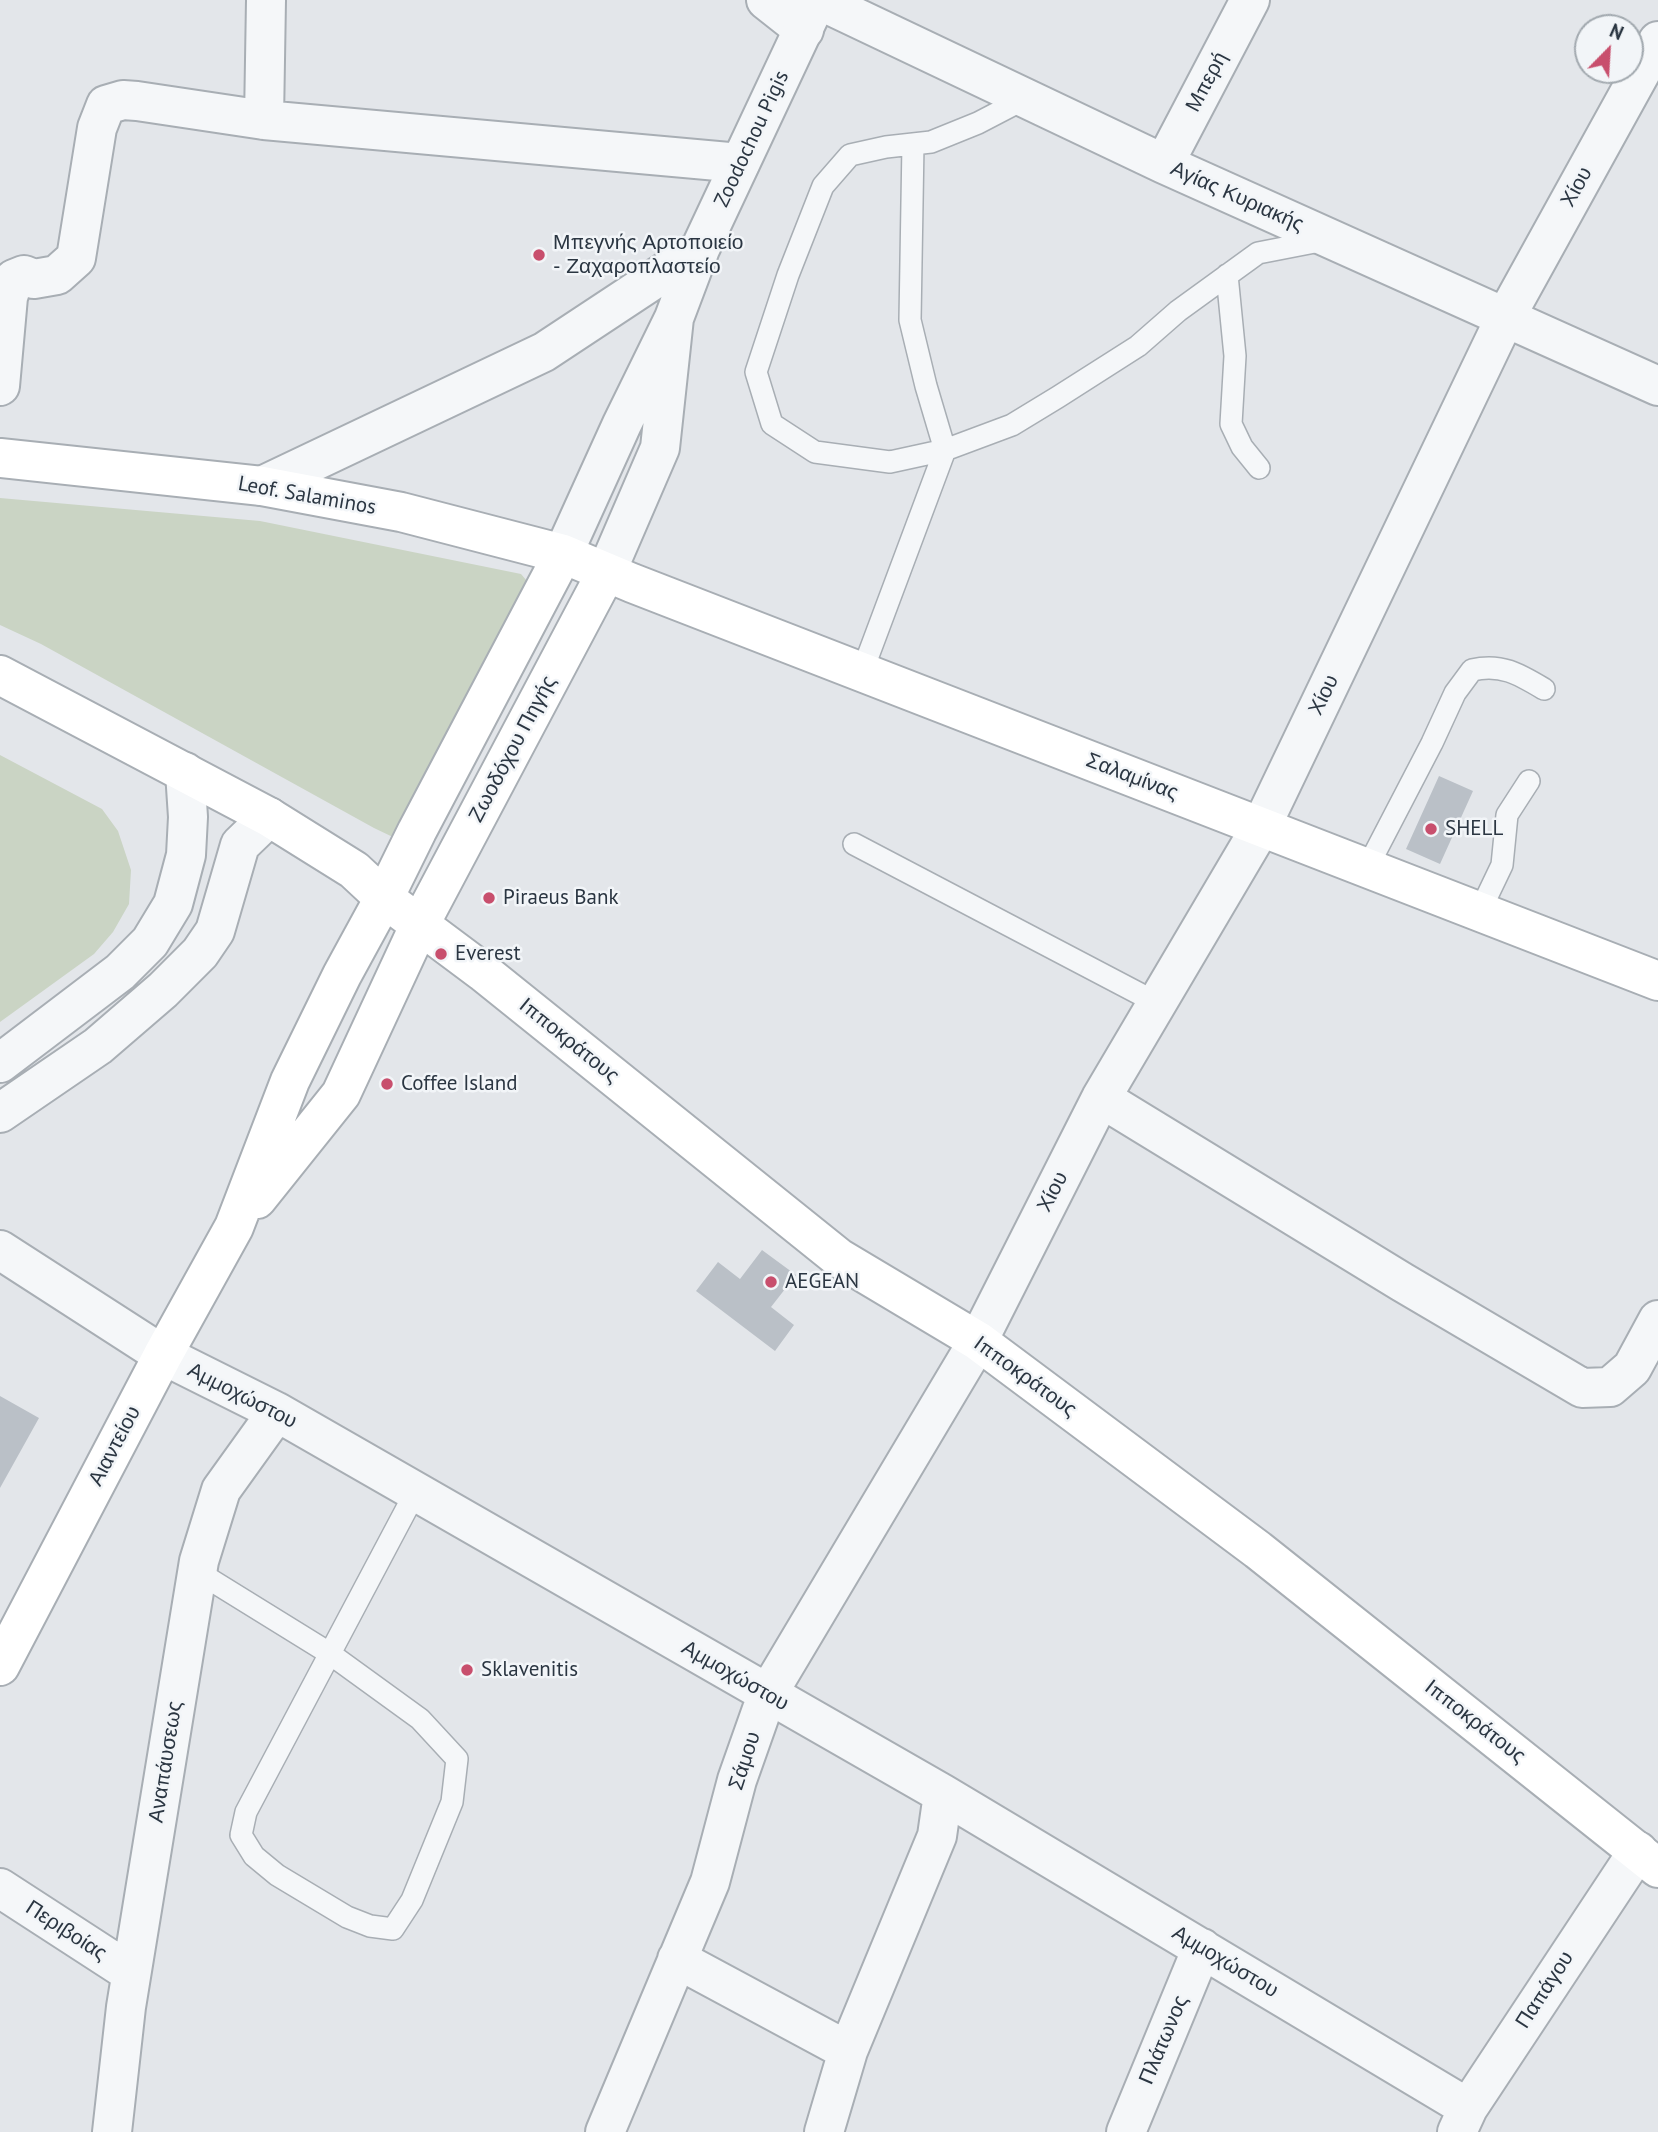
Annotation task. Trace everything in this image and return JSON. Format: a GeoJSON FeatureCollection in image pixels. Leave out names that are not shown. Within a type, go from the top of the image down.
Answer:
{"type":"FeatureCollection","features":[{"type":"Feature","properties":{"kind":"main road","name":"Leof. Salaminos"},"geometry":{"type":"LineString","coordinates":[[0,458],[262,486],[401,512],[563,554],[606,573]]}},
{"type":"Feature","properties":{"kind":"main road"},"geometry":{"type":"LineString","coordinates":[[0,674],[269,817],[354,870],[384,898],[563,554]]}},
{"type":"Feature","properties":{"kind":"main road","name":"Σαλαμίνας"},"geometry":{"type":"LineString","coordinates":[[606,573],[1658,981]]}},
{"type":"Feature","properties":{"kind":"main road","name":"Ζωοδόχου Πηγής"},"geometry":{"type":"LineString","coordinates":[[420,924],[606,573]]}},
{"type":"Feature","properties":{"kind":"main road","name":"Ιπποκράτους"},"geometry":{"type":"LineString","coordinates":[[384,898],[483,971],[839,1258],[978,1341],[1258,1550],[1648,1859]]}},
{"type":"Feature","properties":{"kind":"main road","name":"Αιαντείου"},"geometry":{"type":"LineString","coordinates":[[0,1666],[163,1355],[234,1227],[290,1081],[342,975],[384,898]]}},
{"type":"Feature","properties":{"kind":"main road","name":"Αιαντείου"},"geometry":{"type":"LineString","coordinates":[[234,1227],[341,1094],[420,924]]}},
{"type":"Feature","properties":{"kind":"street"},"geometry":{"type":"LineString","coordinates":[[264,120],[266,0]]}},
{"type":"Feature","properties":{"kind":"street","name":"Αγίας Κυριακής"},"geometry":{"type":"LineString","coordinates":[[766,0],[813,10],[1026,98],[1164,164],[1658,386]]}},
{"type":"Feature","properties":{"kind":"street","name":"Μπερή"},"geometry":{"type":"LineString","coordinates":[[1164,164],[1250,0]]}},
{"type":"Feature","properties":{"kind":"street","name":"Zoodochou Pigis"},"geometry":{"type":"LineString","coordinates":[[563,554],[674,318],[700,249],[813,10]]}},
{"type":"Feature","properties":{"kind":"street","name":"Χίου"},"geometry":{"type":"LineString","coordinates":[[978,1341],[1101,1098],[1261,827],[1506,318],[1658,41]]}},
{"type":"Feature","properties":{"kind":"street"},"geometry":{"type":"LineString","coordinates":[[0,386],[8,298],[14,279],[24,275],[34,279],[57,275],[76,258],[97,128],[106,105],[123,100],[137,101],[264,120],[740,163]]}},
{"type":"Feature","properties":{"kind":"street"},"geometry":{"type":"LineString","coordinates":[[262,486],[544,352],[700,249]]}},
{"type":"Feature","properties":{"kind":"street","name":"Zoodochou Pigis"},"geometry":{"type":"LineString","coordinates":[[606,573],[660,448],[674,318]]}},
{"type":"Feature","properties":{"kind":"street"},"geometry":{"type":"LineString","coordinates":[[0,1063],[120,972],[150,942],[173,904],[186,855],[188,817],[185,772]]}},
{"type":"Feature","properties":{"kind":"street"},"geometry":{"type":"LineString","coordinates":[[0,1113],[98,1046],[163,990],[200,953],[215,931],[240,845],[269,817]]}},
{"type":"Feature","properties":{"kind":"street"},"geometry":{"type":"LineString","coordinates":[[1101,1098],[1402,1282],[1582,1388],[1610,1387],[1632,1368],[1658,1320]]}},
{"type":"Feature","properties":{"kind":"street","name":"Αμμοχώστου"},"geometry":{"type":"LineString","coordinates":[[0,1250],[163,1355],[276,1412],[943,1794],[1202,1948],[1463,2120]]}},
{"type":"Feature","properties":{"kind":"street","name":"Σάμου"},"geometry":{"type":"LineString","coordinates":[[605,2132],[710,1882],[737,1780],[767,1695],[978,1341]]}},
{"type":"Feature","properties":{"kind":"street","name":"Αναπάυσεως"},"geometry":{"type":"LineString","coordinates":[[112,2132],[131,1973],[199,1561],[221,1490],[276,1412]]}},
{"type":"Feature","properties":{"kind":"street"},"geometry":{"type":"LineString","coordinates":[[824,2132],[848,2051],[937,1836],[943,1794]]}},
{"type":"Feature","properties":{"kind":"street","name":"Παπάγου"},"geometry":{"type":"LineString","coordinates":[[1463,2120],[1648,1859]]}},
{"type":"Feature","properties":{"kind":"street","name":"Περιβοίας"},"geometry":{"type":"LineString","coordinates":[[0,1888],[131,1973]]}},
{"type":"Feature","properties":{"kind":"street","name":"Πλάτωνος"},"geometry":{"type":"LineString","coordinates":[[1126,2132],[1202,1948]]}},
{"type":"Feature","properties":{"kind":"street"},"geometry":{"type":"LineString","coordinates":[[677,1959],[848,2051]]}},
{"type":"Feature","properties":{"kind":"lane"},"geometry":{"type":"LineString","coordinates":[[1026,98],[978,123],[931,142],[886,147],[850,155],[823,186],[788,275],[756,372],[772,424],[815,452],[890,462],[945,450],[1012,425],[1058,397],[1138,346],[1178,311],[1258,253],[1333,239]]}},
{"type":"Feature","properties":{"kind":"lane"},"geometry":{"type":"LineString","coordinates":[[862,672],[945,450],[926,386],[911,320],[913,144]]}},
{"type":"Feature","properties":{"kind":"lane"},"geometry":{"type":"LineString","coordinates":[[1227,275],[1235,356],[1231,424],[1242,447],[1259,468]]}},
{"type":"Feature","properties":{"kind":"lane"},"geometry":{"type":"LineString","coordinates":[[1367,868],[1455,693],[1472,670],[1488,666],[1510,670],[1544,689]]}},
{"type":"Feature","properties":{"kind":"lane"},"geometry":{"type":"LineString","coordinates":[[1480,911],[1502,865],[1507,815],[1530,781]]}},
{"type":"Feature","properties":{"kind":"lane"},"geometry":{"type":"LineString","coordinates":[[854,844],[1157,1003]]}},
{"type":"Feature","properties":{"kind":"lane"},"geometry":{"type":"LineString","coordinates":[[198,1572],[329,1653],[420,1719],[457,1759],[452,1802],[412,1900],[393,1929],[370,1926],[347,1917],[277,1875],[254,1856],[242,1836],[246,1812],[329,1653],[415,1493]]}},
{"type":"Feature","properties":{"kind":"green space"},"geometry":{"type":"Polygon","coordinates":[[[0,498],[260,521],[521,574],[532,587],[397,839],[41,644],[0,625],[0,498]]]}},
{"type":"Feature","properties":{"kind":"green space"},"geometry":{"type":"Polygon","coordinates":[[[0,755],[102,809],[118,831],[131,870],[129,904],[113,932],[94,954],[0,1022],[0,755]]]}},
{"type":"Feature","properties":{"kind":"building"},"geometry":{"type":"Polygon","coordinates":[[[1439,776],[1473,791],[1440,864],[1406,849],[1439,776]]]}},
{"type":"Feature","properties":{"kind":"building"},"geometry":{"type":"Polygon","coordinates":[[[762,1250],[796,1275],[771,1307],[794,1325],[775,1351],[696,1291],[718,1262],[740,1279],[762,1250]]]}},
{"type":"Feature","properties":{"kind":"building"},"geometry":{"type":"Polygon","coordinates":[[[0,1396],[39,1418],[0,1488],[0,1396]]]}},
{"type":"Feature","properties":{"kind":"place","name":"Μπεγνής Αρτοποιείο - Ζαχαροπλαστείο"},"geometry":{"type":"Point","coordinates":[539,255]}},
{"type":"Feature","properties":{"kind":"place","name":"SHELL"},"geometry":{"type":"Point","coordinates":[1431,829]}},
{"type":"Feature","properties":{"kind":"place","name":"Piraeus Bank"},"geometry":{"type":"Point","coordinates":[489,898]}},
{"type":"Feature","properties":{"kind":"place","name":"Everest"},"geometry":{"type":"Point","coordinates":[441,954]}},
{"type":"Feature","properties":{"kind":"place","name":"Coffee Island"},"geometry":{"type":"Point","coordinates":[387,1084]}},
{"type":"Feature","properties":{"kind":"place","name":"AEGEAN"},"geometry":{"type":"Point","coordinates":[771,1282]}},
{"type":"Feature","properties":{"kind":"place","name":"Sklavenitis"},"geometry":{"type":"Point","coordinates":[467,1670]}}]}
